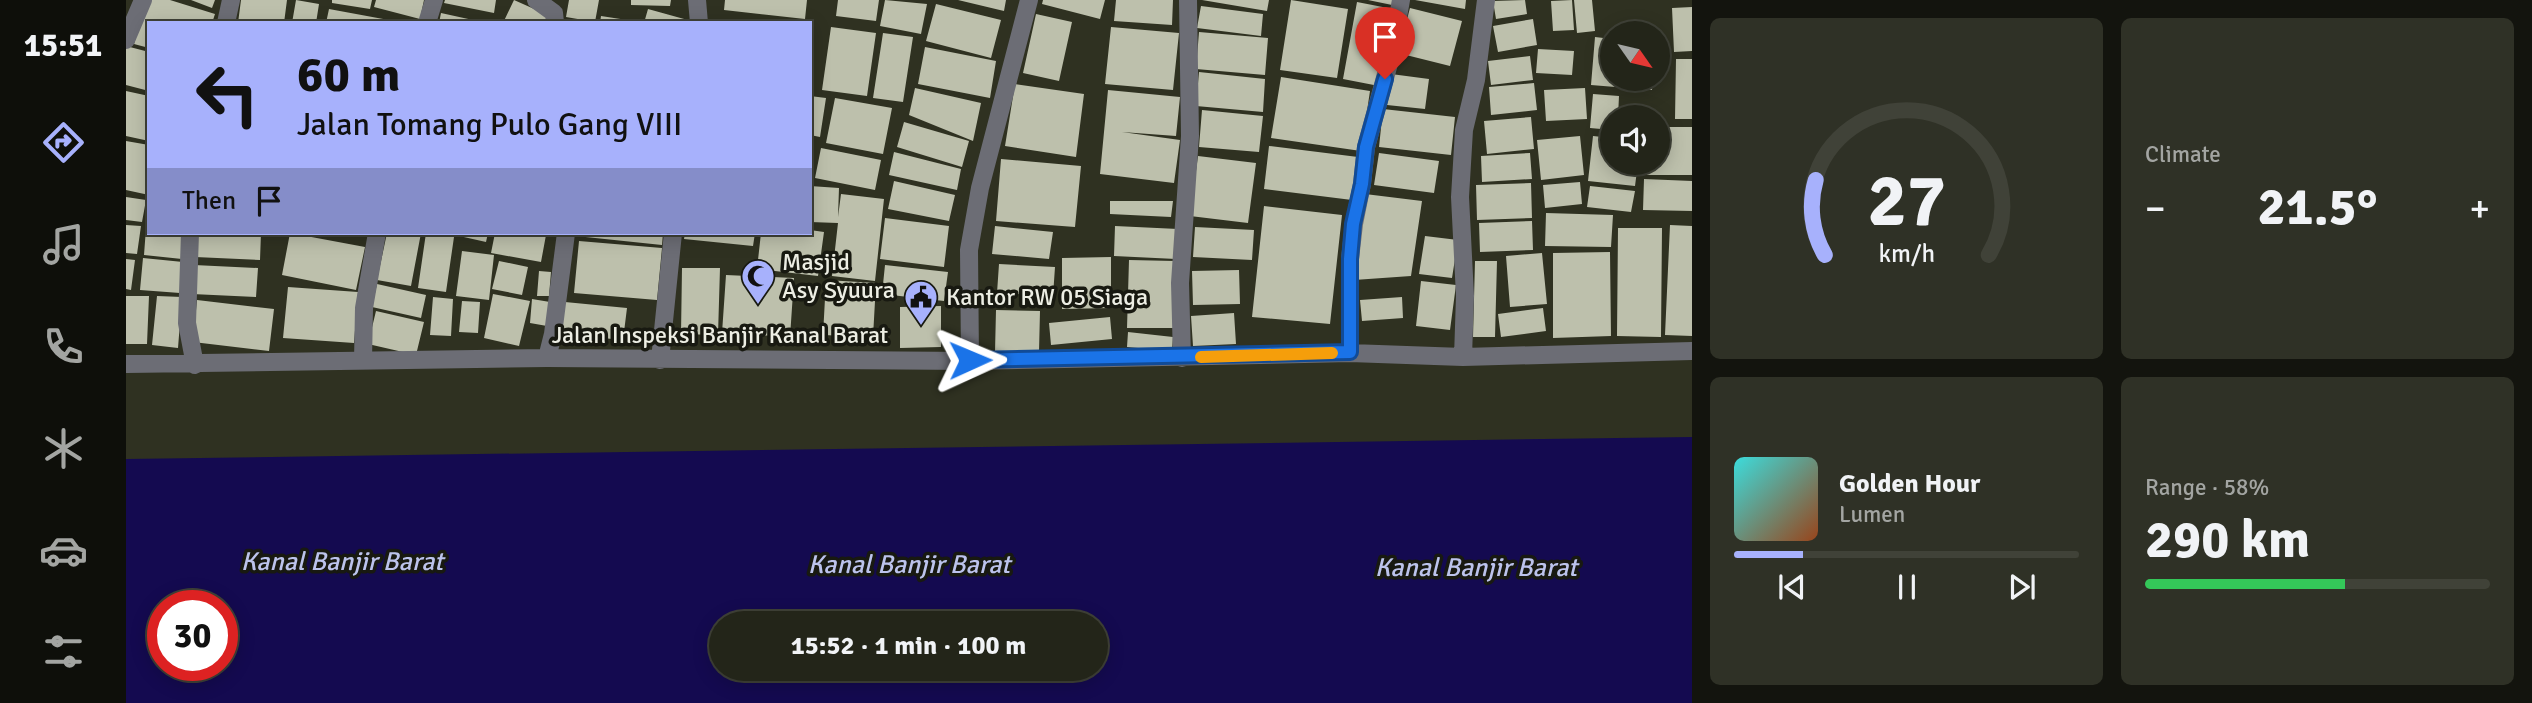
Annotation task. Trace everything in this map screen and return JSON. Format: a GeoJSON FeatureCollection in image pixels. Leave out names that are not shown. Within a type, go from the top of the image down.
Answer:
{"type":"FeatureCollection","features":[{"type":"Feature","properties":{"kind":"street"},"geometry":{"type":"LineString","coordinates":[[126,40],[143,0]]}},
{"type":"Feature","properties":{"kind":"street"},"geometry":{"type":"LineString","coordinates":[[226,21],[231,0]]}},
{"type":"Feature","properties":{"kind":"street"},"geometry":{"type":"LineString","coordinates":[[428,21],[434,0]]}},
{"type":"Feature","properties":{"kind":"street"},"geometry":{"type":"LineString","coordinates":[[536,0],[554,13],[555,21]]}},
{"type":"Feature","properties":{"kind":"street"},"geometry":{"type":"LineString","coordinates":[[697,0],[699,21]]}},
{"type":"Feature","properties":{"kind":"street"},"geometry":{"type":"LineString","coordinates":[[970,360],[969,250],[980,188],[1029,0]]}},
{"type":"Feature","properties":{"kind":"street"},"geometry":{"type":"LineString","coordinates":[[1182,358],[1180,283],[1190,136],[1188,0]]}},
{"type":"Feature","properties":{"kind":"street"},"geometry":{"type":"LineString","coordinates":[[1350,352],[1350,259],[1353,224],[1362,184],[1366,147],[1391,56],[1401,0]]}},
{"type":"Feature","properties":{"kind":"street"},"geometry":{"type":"LineString","coordinates":[[1463,357],[1465,296],[1460,197],[1463,144],[1476,80],[1486,0]]}},
{"type":"Feature","properties":{"kind":"street"},"geometry":{"type":"LineString","coordinates":[[190,235],[186,314],[195,365]]}},
{"type":"Feature","properties":{"kind":"street"},"geometry":{"type":"LineString","coordinates":[[363,361],[363,308],[377,235]]}},
{"type":"Feature","properties":{"kind":"street"},"geometry":{"type":"LineString","coordinates":[[547,358],[553,334],[566,235]]}},
{"type":"Feature","properties":{"kind":"street"},"geometry":{"type":"LineString","coordinates":[[660,360],[673,235]]}},
{"type":"Feature","properties":{"kind":"street","name":"Jalan Inspeksi Banjir Kanal Barat"},"geometry":{"type":"LineString","coordinates":[[126,364],[547,358],[1182,358],[1350,352],[1463,357],[1692,351]]}},
{"type":"Feature","properties":{"kind":"water","name":"Kanal Banjir Barat"},"geometry":{"type":"Polygon","coordinates":[[[1692,437],[1692,703],[126,703],[126,459],[1692,437]]]}},
{"type":"Feature","properties":{"kind":"building"},"geometry":{"type":"Polygon","coordinates":[[[147,0],[170,0],[215,14],[213,21],[147,21],[147,47],[134,44],[147,0]]]}},
{"type":"Feature","properties":{"kind":"building"},"geometry":{"type":"Polygon","coordinates":[[[191,0],[215,0],[212,8],[191,0]]]}},
{"type":"Feature","properties":{"kind":"building"},"geometry":{"type":"Polygon","coordinates":[[[241,0],[287,0],[284,21],[238,21],[241,0]]]}},
{"type":"Feature","properties":{"kind":"building"},"geometry":{"type":"Polygon","coordinates":[[[296,0],[319,4],[316,21],[292,21],[296,0]]]}},
{"type":"Feature","properties":{"kind":"building"},"geometry":{"type":"Polygon","coordinates":[[[332,0],[372,0],[370,9],[332,3],[332,0]]]}},
{"type":"Feature","properties":{"kind":"building"},"geometry":{"type":"Polygon","coordinates":[[[376,0],[424,0],[420,19],[374,7],[376,0]]]}},
{"type":"Feature","properties":{"kind":"building"},"geometry":{"type":"Polygon","coordinates":[[[445,0],[496,0],[494,13],[444,3],[445,0]]]}},
{"type":"Feature","properties":{"kind":"building"},"geometry":{"type":"Polygon","coordinates":[[[514,0],[550,16],[549,21],[504,21],[514,0]]]}},
{"type":"Feature","properties":{"kind":"building"},"geometry":{"type":"Polygon","coordinates":[[[569,0],[599,0],[595,21],[566,17],[569,0]]]}},
{"type":"Feature","properties":{"kind":"building"},"geometry":{"type":"Polygon","coordinates":[[[631,0],[671,0],[670,6],[631,5],[631,0]]]}},
{"type":"Feature","properties":{"kind":"building"},"geometry":{"type":"Polygon","coordinates":[[[725,0],[807,0],[805,19],[724,10],[725,0]]]}},
{"type":"Feature","properties":{"kind":"building"},"geometry":{"type":"Polygon","coordinates":[[[838,0],[879,0],[876,21],[836,16],[838,0]]]}},
{"type":"Feature","properties":{"kind":"building"},"geometry":{"type":"Polygon","coordinates":[[[885,0],[927,4],[921,34],[880,26],[885,0]]]}},
{"type":"Feature","properties":{"kind":"building"},"geometry":{"type":"Polygon","coordinates":[[[958,0],[1006,0],[1004,11],[958,0]]]}},
{"type":"Feature","properties":{"kind":"building"},"geometry":{"type":"Polygon","coordinates":[[[1043,0],[1105,0],[1100,19],[1042,4],[1043,0]]]}},
{"type":"Feature","properties":{"kind":"building"},"geometry":{"type":"Polygon","coordinates":[[[1116,0],[1173,0],[1172,25],[1114,21],[1116,0]]]}},
{"type":"Feature","properties":{"kind":"building"},"geometry":{"type":"Polygon","coordinates":[[[1202,0],[1269,0],[1267,11],[1202,0]]]}},
{"type":"Feature","properties":{"kind":"building"},"geometry":{"type":"Polygon","coordinates":[[[1291,0],[1348,9],[1337,78],[1280,70],[1291,0]]]}},
{"type":"Feature","properties":{"kind":"building"},"geometry":{"type":"Polygon","coordinates":[[[1368,0],[1393,0],[1392,5],[1368,0]]]}},
{"type":"Feature","properties":{"kind":"building"},"geometry":{"type":"Polygon","coordinates":[[[1415,0],[1466,0],[1465,9],[1415,0]]]}},
{"type":"Feature","properties":{"kind":"building"},"geometry":{"type":"Polygon","coordinates":[[[1525,0],[1527,14],[1496,19],[1493,1],[1525,0]]]}},
{"type":"Feature","properties":{"kind":"building"},"geometry":{"type":"Polygon","coordinates":[[[1572,0],[1574,30],[1553,31],[1551,1],[1572,0]]]}},
{"type":"Feature","properties":{"kind":"building"},"geometry":{"type":"Polygon","coordinates":[[[1574,0],[1592,0],[1595,31],[1577,33],[1574,0]]]}},
{"type":"Feature","properties":{"kind":"building"},"geometry":{"type":"Polygon","coordinates":[[[1357,2],[1393,9],[1379,86],[1343,79],[1357,2]]]}},
{"type":"Feature","properties":{"kind":"building"},"geometry":{"type":"Polygon","coordinates":[[[936,4],[1001,20],[991,58],[926,41],[936,4]]]}},
{"type":"Feature","properties":{"kind":"building"},"geometry":{"type":"Polygon","coordinates":[[[1201,6],[1263,14],[1261,36],[1197,28],[1201,6]]]}},
{"type":"Feature","properties":{"kind":"building"},"geometry":{"type":"Polygon","coordinates":[[[1692,7],[1692,51],[1674,52],[1672,8],[1692,7]]]}},
{"type":"Feature","properties":{"kind":"building"},"geometry":{"type":"Polygon","coordinates":[[[1410,8],[1462,21],[1450,66],[1398,53],[1410,8]]]}},
{"type":"Feature","properties":{"kind":"building"},"geometry":{"type":"Polygon","coordinates":[[[329,9],[394,21],[326,21],[329,9]]]}},
{"type":"Feature","properties":{"kind":"building"},"geometry":{"type":"Polygon","coordinates":[[[648,9],[691,21],[645,21],[648,9]]]}},
{"type":"Feature","properties":{"kind":"building"},"geometry":{"type":"Polygon","coordinates":[[[441,13],[477,21],[439,21],[441,13]]]}},
{"type":"Feature","properties":{"kind":"building"},"geometry":{"type":"Polygon","coordinates":[[[1036,14],[1072,22],[1059,81],[1023,73],[1036,14]]]}},
{"type":"Feature","properties":{"kind":"building"},"geometry":{"type":"Polygon","coordinates":[[[601,16],[627,20],[627,21],[600,21],[601,16]]]}},
{"type":"Feature","properties":{"kind":"building"},"geometry":{"type":"Polygon","coordinates":[[[1533,19],[1537,45],[1498,52],[1493,26],[1533,19]]]}},
{"type":"Feature","properties":{"kind":"building"},"geometry":{"type":"Polygon","coordinates":[[[831,27],[876,33],[867,96],[822,90],[831,27]]]}},
{"type":"Feature","properties":{"kind":"building"},"geometry":{"type":"Polygon","coordinates":[[[1111,27],[1179,33],[1173,90],[1105,84],[1111,27]]]}},
{"type":"Feature","properties":{"kind":"building"},"geometry":{"type":"Polygon","coordinates":[[[1199,32],[1268,38],[1265,75],[1196,69],[1199,32]]]}},
{"type":"Feature","properties":{"kind":"building"},"geometry":{"type":"Polygon","coordinates":[[[883,33],[913,37],[903,102],[873,98],[883,33]]]}},
{"type":"Feature","properties":{"kind":"building"},"geometry":{"type":"Polygon","coordinates":[[[1595,37],[1600,38],[1600,86],[1591,85],[1595,37]]]}},
{"type":"Feature","properties":{"kind":"building"},"geometry":{"type":"Polygon","coordinates":[[[126,46],[147,51],[147,90],[126,85],[126,46]]]}},
{"type":"Feature","properties":{"kind":"building"},"geometry":{"type":"Polygon","coordinates":[[[925,47],[996,61],[990,98],[918,84],[925,47]]]}},
{"type":"Feature","properties":{"kind":"building"},"geometry":{"type":"Polygon","coordinates":[[[1538,49],[1574,51],[1572,75],[1536,73],[1538,49]]]}},
{"type":"Feature","properties":{"kind":"building"},"geometry":{"type":"Polygon","coordinates":[[[1530,56],[1533,80],[1491,85],[1488,61],[1530,56]]]}},
{"type":"Feature","properties":{"kind":"building"},"geometry":{"type":"Polygon","coordinates":[[[1676,59],[1692,59],[1692,119],[1675,119],[1676,59]]]}},
{"type":"Feature","properties":{"kind":"building"},"geometry":{"type":"Polygon","coordinates":[[[1199,72],[1265,79],[1263,112],[1196,106],[1199,72]]]}},
{"type":"Feature","properties":{"kind":"building"},"geometry":{"type":"Polygon","coordinates":[[[1391,74],[1429,79],[1425,109],[1387,105],[1391,74]]]}},
{"type":"Feature","properties":{"kind":"building"},"geometry":{"type":"Polygon","coordinates":[[[1281,77],[1370,91],[1361,151],[1271,138],[1281,77]]]}},
{"type":"Feature","properties":{"kind":"building"},"geometry":{"type":"Polygon","coordinates":[[[1534,83],[1537,110],[1491,115],[1489,87],[1534,83]]]}},
{"type":"Feature","properties":{"kind":"building"},"geometry":{"type":"Polygon","coordinates":[[[1015,84],[1084,94],[1076,157],[1005,146],[1015,84]]]}},
{"type":"Feature","properties":{"kind":"building"},"geometry":{"type":"Polygon","coordinates":[[[915,88],[981,103],[973,141],[909,115],[915,88]]]}},
{"type":"Feature","properties":{"kind":"building"},"geometry":{"type":"Polygon","coordinates":[[[1585,88],[1587,119],[1546,121],[1544,90],[1585,88]]]}},
{"type":"Feature","properties":{"kind":"building"},"geometry":{"type":"Polygon","coordinates":[[[1108,90],[1180,97],[1176,136],[1122,132],[1180,140],[1174,183],[1100,174],[1108,90]]]}},
{"type":"Feature","properties":{"kind":"building"},"geometry":{"type":"Polygon","coordinates":[[[126,91],[147,96],[147,141],[126,136],[126,91]]]}},
{"type":"Feature","properties":{"kind":"building"},"geometry":{"type":"Polygon","coordinates":[[[1593,94],[1619,96],[1619,105],[1600,105],[1600,129],[1590,128],[1593,94]]]}},
{"type":"Feature","properties":{"kind":"building"},"geometry":{"type":"Polygon","coordinates":[[[812,96],[826,98],[820,137],[812,135],[812,96]]]}},
{"type":"Feature","properties":{"kind":"building"},"geometry":{"type":"Polygon","coordinates":[[[835,98],[892,108],[883,154],[826,143],[835,98]]]}},
{"type":"Feature","properties":{"kind":"building"},"geometry":{"type":"Polygon","coordinates":[[[1383,109],[1455,117],[1451,155],[1379,147],[1383,109]]]}},
{"type":"Feature","properties":{"kind":"building"},"geometry":{"type":"Polygon","coordinates":[[[1202,110],[1263,116],[1259,152],[1199,147],[1202,110]]]}},
{"type":"Feature","properties":{"kind":"building"},"geometry":{"type":"Polygon","coordinates":[[[1531,117],[1534,149],[1487,154],[1484,121],[1531,117]]]}},
{"type":"Feature","properties":{"kind":"building"},"geometry":{"type":"Polygon","coordinates":[[[904,122],[969,141],[962,167],[897,147],[904,122]]]}},
{"type":"Feature","properties":{"kind":"building"},"geometry":{"type":"Polygon","coordinates":[[[1670,127],[1692,127],[1692,175],[1670,175],[1670,127]]]}},
{"type":"Feature","properties":{"kind":"building"},"geometry":{"type":"Polygon","coordinates":[[[1580,136],[1584,175],[1541,180],[1537,140],[1580,136]]]}},
{"type":"Feature","properties":{"kind":"building"},"geometry":{"type":"Polygon","coordinates":[[[1593,136],[1600,137],[1600,175],[1636,175],[1635,186],[1588,181],[1593,136]]]}},
{"type":"Feature","properties":{"kind":"building"},"geometry":{"type":"Polygon","coordinates":[[[126,141],[147,145],[147,195],[126,190],[126,141]]]}},
{"type":"Feature","properties":{"kind":"building"},"geometry":{"type":"Polygon","coordinates":[[[1269,146],[1358,157],[1352,200],[1264,189],[1269,146]]]}},
{"type":"Feature","properties":{"kind":"building"},"geometry":{"type":"Polygon","coordinates":[[[821,148],[881,160],[875,190],[815,178],[821,148]]]}},
{"type":"Feature","properties":{"kind":"building"},"geometry":{"type":"Polygon","coordinates":[[[894,152],[961,169],[957,190],[889,175],[894,152]]]}},
{"type":"Feature","properties":{"kind":"building"},"geometry":{"type":"Polygon","coordinates":[[[1379,153],[1439,161],[1434,193],[1374,185],[1379,153]]]}},
{"type":"Feature","properties":{"kind":"building"},"geometry":{"type":"Polygon","coordinates":[[[1530,153],[1532,179],[1482,182],[1481,156],[1530,153]]]}},
{"type":"Feature","properties":{"kind":"building"},"geometry":{"type":"Polygon","coordinates":[[[1198,156],[1256,163],[1248,223],[1190,216],[1198,156]]]}},
{"type":"Feature","properties":{"kind":"building"},"geometry":{"type":"Polygon","coordinates":[[[1001,159],[1081,166],[1075,227],[996,221],[1001,159]]]}},
{"type":"Feature","properties":{"kind":"building"},"geometry":{"type":"Polygon","coordinates":[[[1644,179],[1692,181],[1692,211],[1643,210],[1644,179]]]}},
{"type":"Feature","properties":{"kind":"building"},"geometry":{"type":"Polygon","coordinates":[[[894,181],[955,195],[949,221],[888,209],[894,181]]]}},
{"type":"Feature","properties":{"kind":"building"},"geometry":{"type":"Polygon","coordinates":[[[1580,182],[1582,204],[1545,208],[1543,185],[1580,182]]]}},
{"type":"Feature","properties":{"kind":"building"},"geometry":{"type":"Polygon","coordinates":[[[1531,183],[1532,218],[1477,220],[1476,185],[1531,183]]]}},
{"type":"Feature","properties":{"kind":"building"},"geometry":{"type":"Polygon","coordinates":[[[812,186],[839,188],[838,217],[841,194],[884,199],[875,281],[832,276],[838,223],[812,222],[812,186]]]}},
{"type":"Feature","properties":{"kind":"building"},"geometry":{"type":"Polygon","coordinates":[[[1590,186],[1635,191],[1631,212],[1587,207],[1590,186]]]}},
{"type":"Feature","properties":{"kind":"building"},"geometry":{"type":"Polygon","coordinates":[[[1365,194],[1422,201],[1411,276],[1354,280],[1365,194]]]}},
{"type":"Feature","properties":{"kind":"building"},"geometry":{"type":"Polygon","coordinates":[[[126,197],[146,200],[142,222],[126,220],[126,197]]]}},
{"type":"Feature","properties":{"kind":"building"},"geometry":{"type":"Polygon","coordinates":[[[1110,201],[1173,201],[1171,217],[1110,214],[1110,201]]]}},
{"type":"Feature","properties":{"kind":"building"},"geometry":{"type":"Polygon","coordinates":[[[1264,206],[1342,215],[1330,324],[1252,317],[1264,206]]]}},
{"type":"Feature","properties":{"kind":"building"},"geometry":{"type":"Polygon","coordinates":[[[1546,213],[1613,215],[1611,247],[1545,246],[1546,213]]]}},
{"type":"Feature","properties":{"kind":"building"},"geometry":{"type":"Polygon","coordinates":[[[885,218],[949,226],[944,267],[880,259],[885,218]]]}},
{"type":"Feature","properties":{"kind":"building"},"geometry":{"type":"Polygon","coordinates":[[[1532,221],[1533,250],[1480,252],[1479,223],[1532,221]]]}},
{"type":"Feature","properties":{"kind":"building"},"geometry":{"type":"Polygon","coordinates":[[[126,225],[141,226],[137,254],[126,253],[126,225]]]}},
{"type":"Feature","properties":{"kind":"building"},"geometry":{"type":"Polygon","coordinates":[[[1670,225],[1692,226],[1692,336],[1665,335],[1670,225]]]}},
{"type":"Feature","properties":{"kind":"building"},"geometry":{"type":"Polygon","coordinates":[[[995,226],[1053,232],[1049,259],[992,254],[995,226]]]}},
{"type":"Feature","properties":{"kind":"building"},"geometry":{"type":"Polygon","coordinates":[[[1115,226],[1178,229],[1176,259],[1114,256],[1115,226]]]}},
{"type":"Feature","properties":{"kind":"building"},"geometry":{"type":"Polygon","coordinates":[[[1195,227],[1254,230],[1252,260],[1193,257],[1195,227]]]}},
{"type":"Feature","properties":{"kind":"building"},"geometry":{"type":"Polygon","coordinates":[[[146,228],[147,235],[185,235],[182,259],[144,255],[146,228]]]}},
{"type":"Feature","properties":{"kind":"building"},"geometry":{"type":"Polygon","coordinates":[[[1618,228],[1662,228],[1661,337],[1617,336],[1618,228]]]}},
{"type":"Feature","properties":{"kind":"building"},"geometry":{"type":"Polygon","coordinates":[[[812,230],[824,232],[818,276],[757,269],[761,235],[812,235],[812,230]]]}},
{"type":"Feature","properties":{"kind":"building"},"geometry":{"type":"Polygon","coordinates":[[[197,235],[261,235],[260,260],[195,257],[197,235]]]}},
{"type":"Feature","properties":{"kind":"building"},"geometry":{"type":"Polygon","coordinates":[[[290,235],[365,247],[356,290],[282,275],[290,235]]]}},
{"type":"Feature","properties":{"kind":"building"},"geometry":{"type":"Polygon","coordinates":[[[387,235],[421,235],[411,286],[377,280],[387,235]]]}},
{"type":"Feature","properties":{"kind":"building"},"geometry":{"type":"Polygon","coordinates":[[[426,235],[454,237],[446,292],[418,288],[426,235]]]}},
{"type":"Feature","properties":{"kind":"building"},"geometry":{"type":"Polygon","coordinates":[[[455,235],[488,235],[486,242],[455,235]]]}},
{"type":"Feature","properties":{"kind":"building"},"geometry":{"type":"Polygon","coordinates":[[[495,235],[546,235],[541,262],[491,253],[495,235]]]}},
{"type":"Feature","properties":{"kind":"building"},"geometry":{"type":"Polygon","coordinates":[[[576,235],[663,235],[662,245],[576,235]]]}},
{"type":"Feature","properties":{"kind":"building"},"geometry":{"type":"Polygon","coordinates":[[[685,235],[755,235],[753,246],[684,239],[685,235]]]}},
{"type":"Feature","properties":{"kind":"building"},"geometry":{"type":"Polygon","coordinates":[[[1425,236],[1458,240],[1452,278],[1419,274],[1425,236]]]}},
{"type":"Feature","properties":{"kind":"building"},"geometry":{"type":"Polygon","coordinates":[[[579,241],[662,248],[657,300],[574,293],[579,241]]]}},
{"type":"Feature","properties":{"kind":"building"},"geometry":{"type":"Polygon","coordinates":[[[462,251],[494,255],[489,300],[456,296],[462,251]]]}},
{"type":"Feature","properties":{"kind":"building"},"geometry":{"type":"Polygon","coordinates":[[[1610,252],[1611,336],[1553,338],[1553,253],[1610,252]]]}},
{"type":"Feature","properties":{"kind":"building"},"geometry":{"type":"Polygon","coordinates":[[[1542,253],[1547,304],[1510,307],[1506,256],[1542,253]]]}},
{"type":"Feature","properties":{"kind":"building"},"geometry":{"type":"Polygon","coordinates":[[[1111,257],[1111,308],[1062,309],[1062,258],[1111,257]]]}},
{"type":"Feature","properties":{"kind":"building"},"geometry":{"type":"Polygon","coordinates":[[[143,258],[183,262],[180,293],[140,290],[143,258]]]}},
{"type":"Feature","properties":{"kind":"building"},"geometry":{"type":"Polygon","coordinates":[[[126,259],[135,260],[131,290],[126,289],[126,259]]]}},
{"type":"Feature","properties":{"kind":"building"},"geometry":{"type":"Polygon","coordinates":[[[1129,260],[1175,261],[1173,328],[1127,328],[1129,260]]]}},
{"type":"Feature","properties":{"kind":"building"},"geometry":{"type":"Polygon","coordinates":[[[499,261],[528,267],[522,295],[492,289],[499,261]]]}},
{"type":"Feature","properties":{"kind":"building"},"geometry":{"type":"Polygon","coordinates":[[[1475,261],[1497,261],[1495,337],[1473,337],[1475,261]]]}},
{"type":"Feature","properties":{"kind":"building"},"geometry":{"type":"Polygon","coordinates":[[[999,264],[1055,267],[1053,296],[997,293],[999,264]]]}},
{"type":"Feature","properties":{"kind":"building"},"geometry":{"type":"Polygon","coordinates":[[[194,265],[258,268],[256,297],[192,294],[194,265]]]}},
{"type":"Feature","properties":{"kind":"building"},"geometry":{"type":"Polygon","coordinates":[[[885,265],[948,272],[944,301],[882,294],[885,265]]]}},
{"type":"Feature","properties":{"kind":"building"},"geometry":{"type":"Polygon","coordinates":[[[682,268],[720,268],[718,335],[681,334],[682,268]]]}},
{"type":"Feature","properties":{"kind":"building"},"geometry":{"type":"Polygon","coordinates":[[[1239,270],[1240,304],[1193,305],[1192,271],[1239,270]]]}},
{"type":"Feature","properties":{"kind":"building"},"geometry":{"type":"Polygon","coordinates":[[[539,271],[551,272],[549,296],[537,296],[539,271]]]}},
{"type":"Feature","properties":{"kind":"building","name":"Masjid Asy Syuura"},"geometry":{"type":"Polygon","coordinates":[[[726,275],[794,278],[790,337],[722,333],[726,275]]]}},
{"type":"Feature","properties":{"kind":"building"},"geometry":{"type":"Polygon","coordinates":[[[826,280],[876,283],[873,337],[823,335],[826,280]]]}},
{"type":"Feature","properties":{"kind":"building"},"geometry":{"type":"Polygon","coordinates":[[[1421,281],[1456,285],[1450,330],[1416,326],[1421,281]]]}},
{"type":"Feature","properties":{"kind":"building"},"geometry":{"type":"Polygon","coordinates":[[[377,284],[426,295],[421,318],[372,307],[377,284]]]}},
{"type":"Feature","properties":{"kind":"building"},"geometry":{"type":"Polygon","coordinates":[[[288,287],[358,292],[354,343],[283,338],[288,287]]]}},
{"type":"Feature","properties":{"kind":"building"},"geometry":{"type":"Polygon","coordinates":[[[493,294],[530,301],[519,346],[484,338],[493,294]]]}},
{"type":"Feature","properties":{"kind":"building"},"geometry":{"type":"Polygon","coordinates":[[[126,296],[149,296],[147,344],[126,344],[126,296]]]}},
{"type":"Feature","properties":{"kind":"building"},"geometry":{"type":"Polygon","coordinates":[[[157,296],[182,297],[178,348],[152,345],[157,296]]]}},
{"type":"Feature","properties":{"kind":"building"},"geometry":{"type":"Polygon","coordinates":[[[433,297],[453,299],[451,336],[430,335],[433,297]]]}},
{"type":"Feature","properties":{"kind":"building"},"geometry":{"type":"Polygon","coordinates":[[[1402,297],[1403,318],[1362,321],[1360,300],[1402,297]]]}},
{"type":"Feature","properties":{"kind":"building"},"geometry":{"type":"Polygon","coordinates":[[[532,299],[550,302],[547,326],[530,323],[532,299]]]}},
{"type":"Feature","properties":{"kind":"building"},"geometry":{"type":"Polygon","coordinates":[[[197,300],[274,309],[269,351],[193,342],[197,300]]]}},
{"type":"Feature","properties":{"kind":"building"},"geometry":{"type":"Polygon","coordinates":[[[462,301],[480,302],[478,333],[459,332],[462,301]]]}},
{"type":"Feature","properties":{"kind":"building"},"geometry":{"type":"Polygon","coordinates":[[[565,302],[627,308],[623,340],[561,334],[565,302]]]}},
{"type":"Feature","properties":{"kind":"building","name":"Kantor RW 05 Siaga"},"geometry":{"type":"Polygon","coordinates":[[[941,306],[941,347],[900,348],[900,307],[941,306]]]}},
{"type":"Feature","properties":{"kind":"building"},"geometry":{"type":"Polygon","coordinates":[[[1543,308],[1546,331],[1501,337],[1498,314],[1543,308]]]}},
{"type":"Feature","properties":{"kind":"building"},"geometry":{"type":"Polygon","coordinates":[[[996,310],[1040,311],[1039,352],[995,352],[996,310]]]}},
{"type":"Feature","properties":{"kind":"building"},"geometry":{"type":"Polygon","coordinates":[[[376,311],[424,322],[416,355],[368,344],[376,311]]]}},
{"type":"Feature","properties":{"kind":"building"},"geometry":{"type":"Polygon","coordinates":[[[1234,313],[1236,344],[1193,346],[1191,316],[1234,313]]]}},
{"type":"Feature","properties":{"kind":"building"},"geometry":{"type":"Polygon","coordinates":[[[1110,317],[1112,339],[1051,345],[1049,323],[1110,317]]]}},
{"type":"Feature","properties":{"kind":"building"},"geometry":{"type":"Polygon","coordinates":[[[1128,332],[1173,337],[1172,351],[1127,347],[1128,332]]]}},
{"type":"Feature","properties":{"kind":"slow traffic"},"geometry":{"type":"LineString","coordinates":[[1201,357],[1332,353]]}},
{"type":"Feature","properties":{"kind":"place","name":"Masjid Asy Syuura"},"geometry":{"type":"Point","coordinates":[758,306]}},
{"type":"Feature","properties":{"kind":"place","name":"Kantor RW 05 Siaga"},"geometry":{"type":"Point","coordinates":[921,327]}},
{"type":"Feature","properties":{"kind":"route"},"geometry":{"type":"LineString","coordinates":[[970,360],[1182,358],[1350,352],[1350,259],[1353,224],[1362,184],[1366,147],[1385,79]]}}]}
